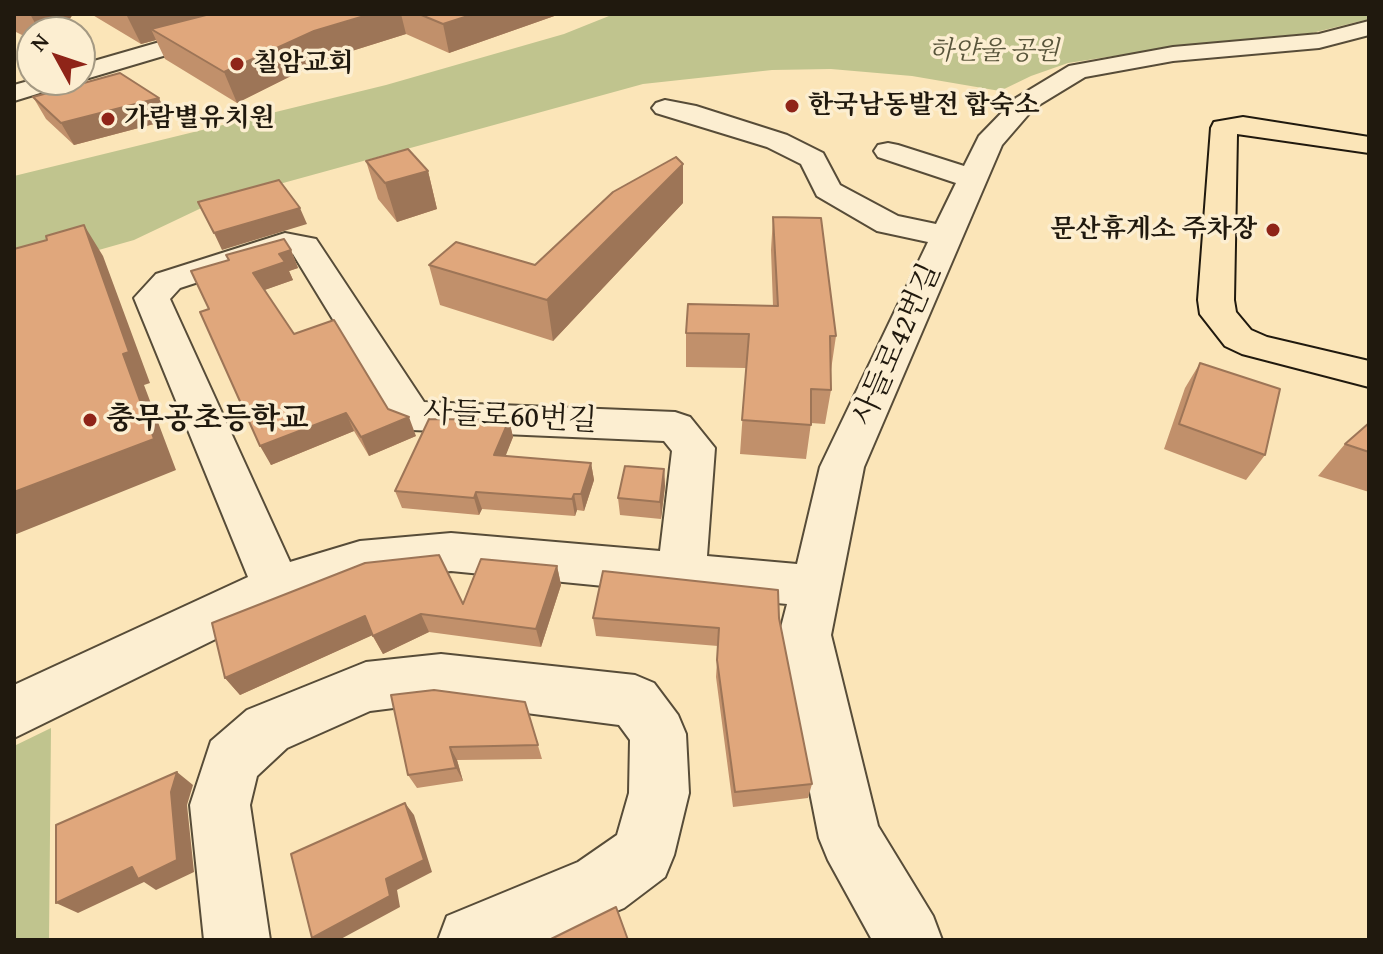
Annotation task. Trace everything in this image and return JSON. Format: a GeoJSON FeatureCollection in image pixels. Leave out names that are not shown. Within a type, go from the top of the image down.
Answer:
{"type":"FeatureCollection","features":[{"type":"Feature","properties":{"kind":"highway"},"geometry":{"type":"LineString","coordinates":[[1369,145],[1243,125],[1224,128],[1216,300],[1218,314],[1238,338],[1255,346],[1369,374]]}},
{"type":"Feature","properties":{"kind":"street"},"geometry":{"type":"LineString","coordinates":[[96,68],[280,14]]}},
{"type":"Feature","properties":{"kind":"street","name":"사들로42번길"},"geometry":{"type":"LineString","coordinates":[[909,940],[850,838],[805,635],[842,467],[989,142],[1025,103],[1078,71],[1173,54],[1319,41],[1369,28]]}},
{"type":"Feature","properties":{"kind":"street"},"geometry":{"type":"LineString","coordinates":[[665,108],[777,141],[813,159],[828,190],[888,224],[947,236]]}},
{"type":"Feature","properties":{"kind":"street"},"geometry":{"type":"LineString","coordinates":[[893,146],[973,179]]}},
{"type":"Feature","properties":{"kind":"street","name":"사들로60번길"},"geometry":{"type":"LineString","coordinates":[[277,586],[152,298],[168,281],[285,243],[304,246],[412,416],[675,427],[694,448],[681,574]]}},
{"type":"Feature","properties":{"kind":"street"},"geometry":{"type":"LineString","coordinates":[[14,712],[277,586],[360,561],[451,552],[816,586]]}},
{"type":"Feature","properties":{"kind":"street"},"geometry":{"type":"LineString","coordinates":[[237,940],[220,805],[231,761],[267,729],[366,687],[441,678],[635,701],[658,734],[659,793],[643,855],[601,885],[471,940]]}},
{"type":"Feature","properties":{"kind":"green space","name":"하얀울 공원"},"geometry":{"type":"Polygon","coordinates":[[[614,14],[1369,14],[1369,19],[1312,33],[1193,44],[1068,63],[1000,91],[912,76],[831,69],[772,70],[643,84],[214,202],[134,240],[14,274],[14,176],[386,85],[564,34],[614,14]]]}},
{"type":"Feature","properties":{"kind":"green space"},"geometry":{"type":"Polygon","coordinates":[[[51,728],[49,940],[14,940],[14,746],[51,728]]]}},
{"type":"Feature","properties":{"kind":"building"},"geometry":{"type":"Polygon","coordinates":[[[210,14],[371,14],[314,31],[224,72],[151,29],[210,14]]]}},
{"type":"Feature","properties":{"kind":"building"},"geometry":{"type":"Polygon","coordinates":[[[419,14],[474,14],[443,24],[419,14]]]}},
{"type":"Feature","properties":{"kind":"building"},"geometry":{"type":"Polygon","coordinates":[[[120,73],[159,98],[61,123],[33,97],[96,96],[96,80],[120,73]]]}},
{"type":"Feature","properties":{"kind":"building"},"geometry":{"type":"Polygon","coordinates":[[[408,149],[428,171],[385,183],[366,161],[408,149]]]}},
{"type":"Feature","properties":{"kind":"building"},"geometry":{"type":"Polygon","coordinates":[[[676,157],[683,164],[547,300],[429,265],[456,242],[535,265],[613,192],[676,157]]]}},
{"type":"Feature","properties":{"kind":"building"},"geometry":{"type":"Polygon","coordinates":[[[279,180],[300,208],[214,233],[198,202],[279,180]]]}},
{"type":"Feature","properties":{"kind":"building"},"geometry":{"type":"Polygon","coordinates":[[[773,217],[821,218],[836,336],[830,336],[831,390],[811,389],[811,425],[742,420],[749,334],[686,333],[688,304],[778,306],[773,217]]]}},
{"type":"Feature","properties":{"kind":"building"},"geometry":{"type":"Polygon","coordinates":[[[84,225],[129,352],[123,354],[154,439],[14,492],[14,249],[84,225]]]}},
{"type":"Feature","properties":{"kind":"building"},"geometry":{"type":"Polygon","coordinates":[[[284,239],[291,250],[279,254],[285,262],[253,273],[294,334],[334,320],[388,409],[409,417],[361,437],[346,413],[260,446],[200,312],[209,309],[191,271],[229,260],[226,255],[284,239]]]}},
{"type":"Feature","properties":{"kind":"building"},"geometry":{"type":"Polygon","coordinates":[[[1200,363],[1280,389],[1265,455],[1179,424],[1200,363]]]}},
{"type":"Feature","properties":{"kind":"building"},"geometry":{"type":"Polygon","coordinates":[[[429,419],[509,420],[494,455],[591,463],[581,494],[574,494],[572,499],[476,492],[474,498],[395,491],[429,419]]]}},
{"type":"Feature","properties":{"kind":"building"},"geometry":{"type":"Polygon","coordinates":[[[1369,423],[1369,452],[1345,444],[1369,423]]]}},
{"type":"Feature","properties":{"kind":"building"},"geometry":{"type":"Polygon","coordinates":[[[625,466],[664,469],[660,502],[618,498],[625,466]]]}},
{"type":"Feature","properties":{"kind":"building"},"geometry":{"type":"Polygon","coordinates":[[[439,555],[463,604],[481,559],[557,566],[536,629],[421,614],[373,636],[365,616],[225,678],[212,623],[365,563],[439,555]]]}},
{"type":"Feature","properties":{"kind":"building"},"geometry":{"type":"Polygon","coordinates":[[[603,571],[778,590],[779,618],[812,784],[735,792],[717,660],[719,628],[593,618],[603,571]]]}},
{"type":"Feature","properties":{"kind":"building"},"geometry":{"type":"Polygon","coordinates":[[[434,690],[525,702],[538,745],[450,747],[456,768],[408,775],[391,695],[434,690]]]}},
{"type":"Feature","properties":{"kind":"building"},"geometry":{"type":"Polygon","coordinates":[[[177,772],[171,792],[177,860],[138,879],[132,867],[56,903],[56,825],[177,772]]]}},
{"type":"Feature","properties":{"kind":"building"},"geometry":{"type":"Polygon","coordinates":[[[405,803],[424,860],[386,879],[390,896],[312,938],[291,854],[405,803]]]}},
{"type":"Feature","properties":{"kind":"building"},"geometry":{"type":"Polygon","coordinates":[[[616,907],[628,940],[549,940],[616,907]]]}},
{"type":"Feature","properties":{"kind":"place","name":"칠암교회"},"geometry":{"type":"Point","coordinates":[237,64]}},
{"type":"Feature","properties":{"kind":"place","name":"한국남동발전 합숙소"},"geometry":{"type":"Point","coordinates":[792,106]}},
{"type":"Feature","properties":{"kind":"place","name":"가람별유치원"},"geometry":{"type":"Point","coordinates":[108,119]}},
{"type":"Feature","properties":{"kind":"place","name":"문산휴게소 주차장"},"geometry":{"type":"Point","coordinates":[1273,230]}},
{"type":"Feature","properties":{"kind":"place","name":"충무공초등학교"},"geometry":{"type":"Point","coordinates":[90,420]}}]}
